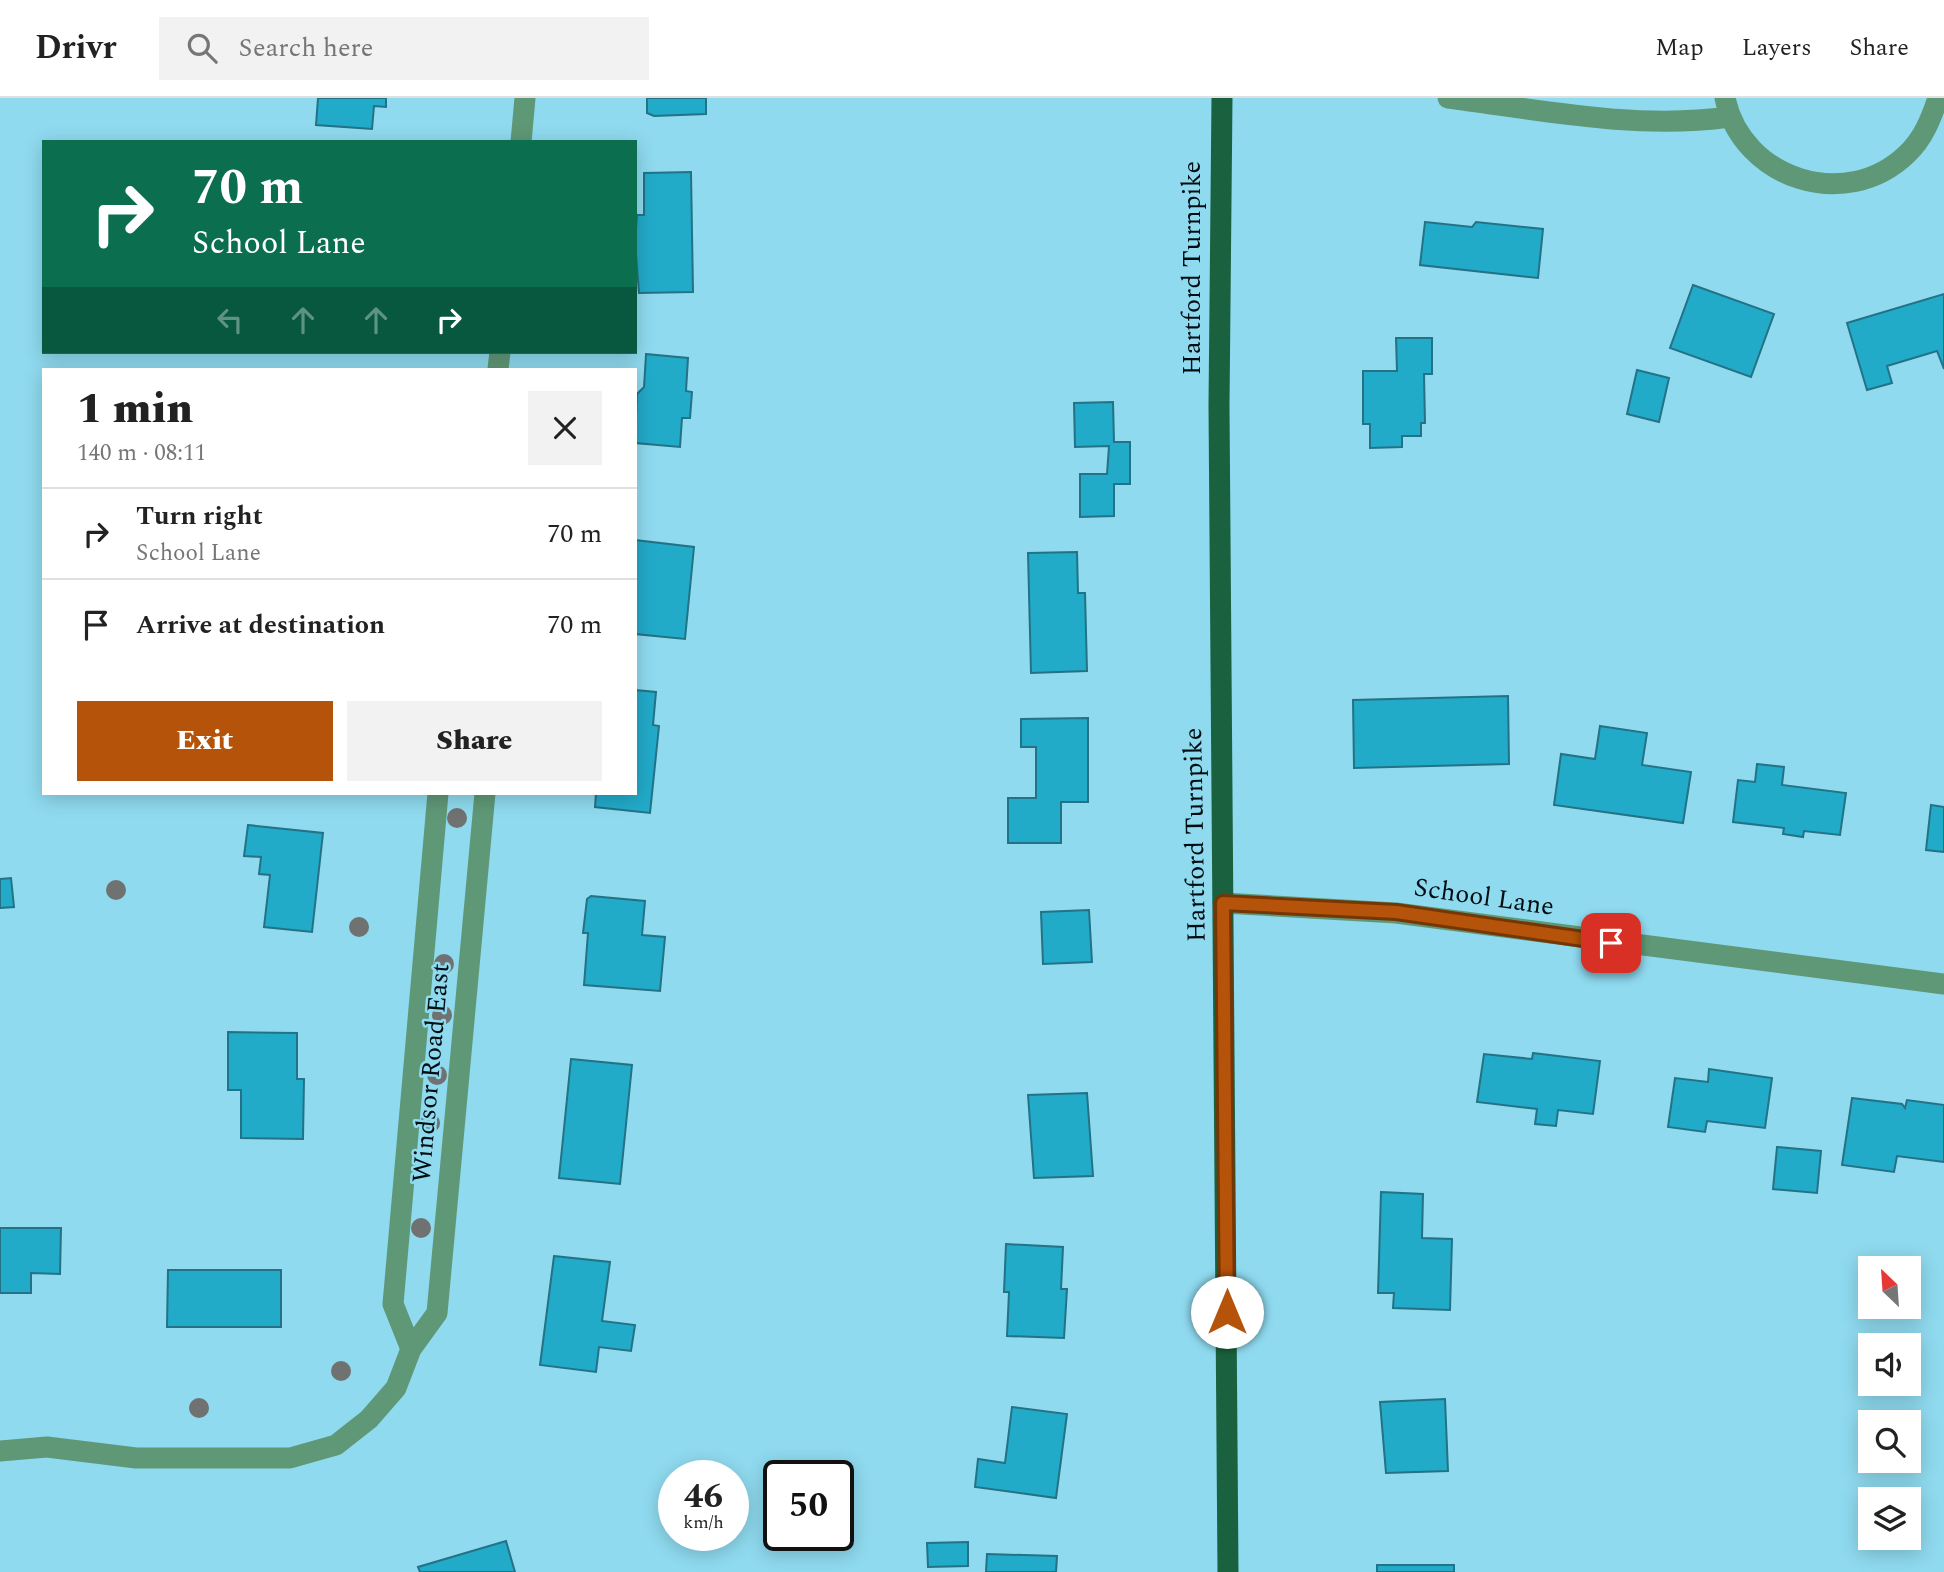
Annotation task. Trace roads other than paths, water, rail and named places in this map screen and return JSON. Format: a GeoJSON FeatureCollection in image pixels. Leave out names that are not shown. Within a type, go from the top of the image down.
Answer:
{"type":"FeatureCollection","features":[{"type":"Feature","properties":{"kind":"main road","name":"Hartford Turnpike"},"geometry":{"type":"LineString","coordinates":[[1222,98],[1219,406],[1228,1572]]}},
{"type":"Feature","properties":{"kind":"street"},"geometry":{"type":"LineString","coordinates":[[521,140],[525,98]]}},
{"type":"Feature","properties":{"kind":"street"},"geometry":{"type":"LineString","coordinates":[[1448,98],[1574,114],[1689,123],[1727,108],[1748,147],[1775,170],[1808,183],[1843,184],[1878,175],[1907,154],[1928,126],[1938,98]]}},
{"type":"Feature","properties":{"kind":"street","name":"Windsor Road East"},"geometry":{"type":"LineString","coordinates":[[411,1349],[393,1304],[438,795]]}},
{"type":"Feature","properties":{"kind":"street","name":"Windsor Road East"},"geometry":{"type":"LineString","coordinates":[[0,1451],[47,1447],[136,1458],[290,1458],[336,1446],[369,1419],[396,1388],[411,1349],[438,1313],[485,795]]}},
{"type":"Feature","properties":{"kind":"street","name":"School Lane"},"geometry":{"type":"LineString","coordinates":[[1223,903],[1396,912],[1944,984]]}}]}
